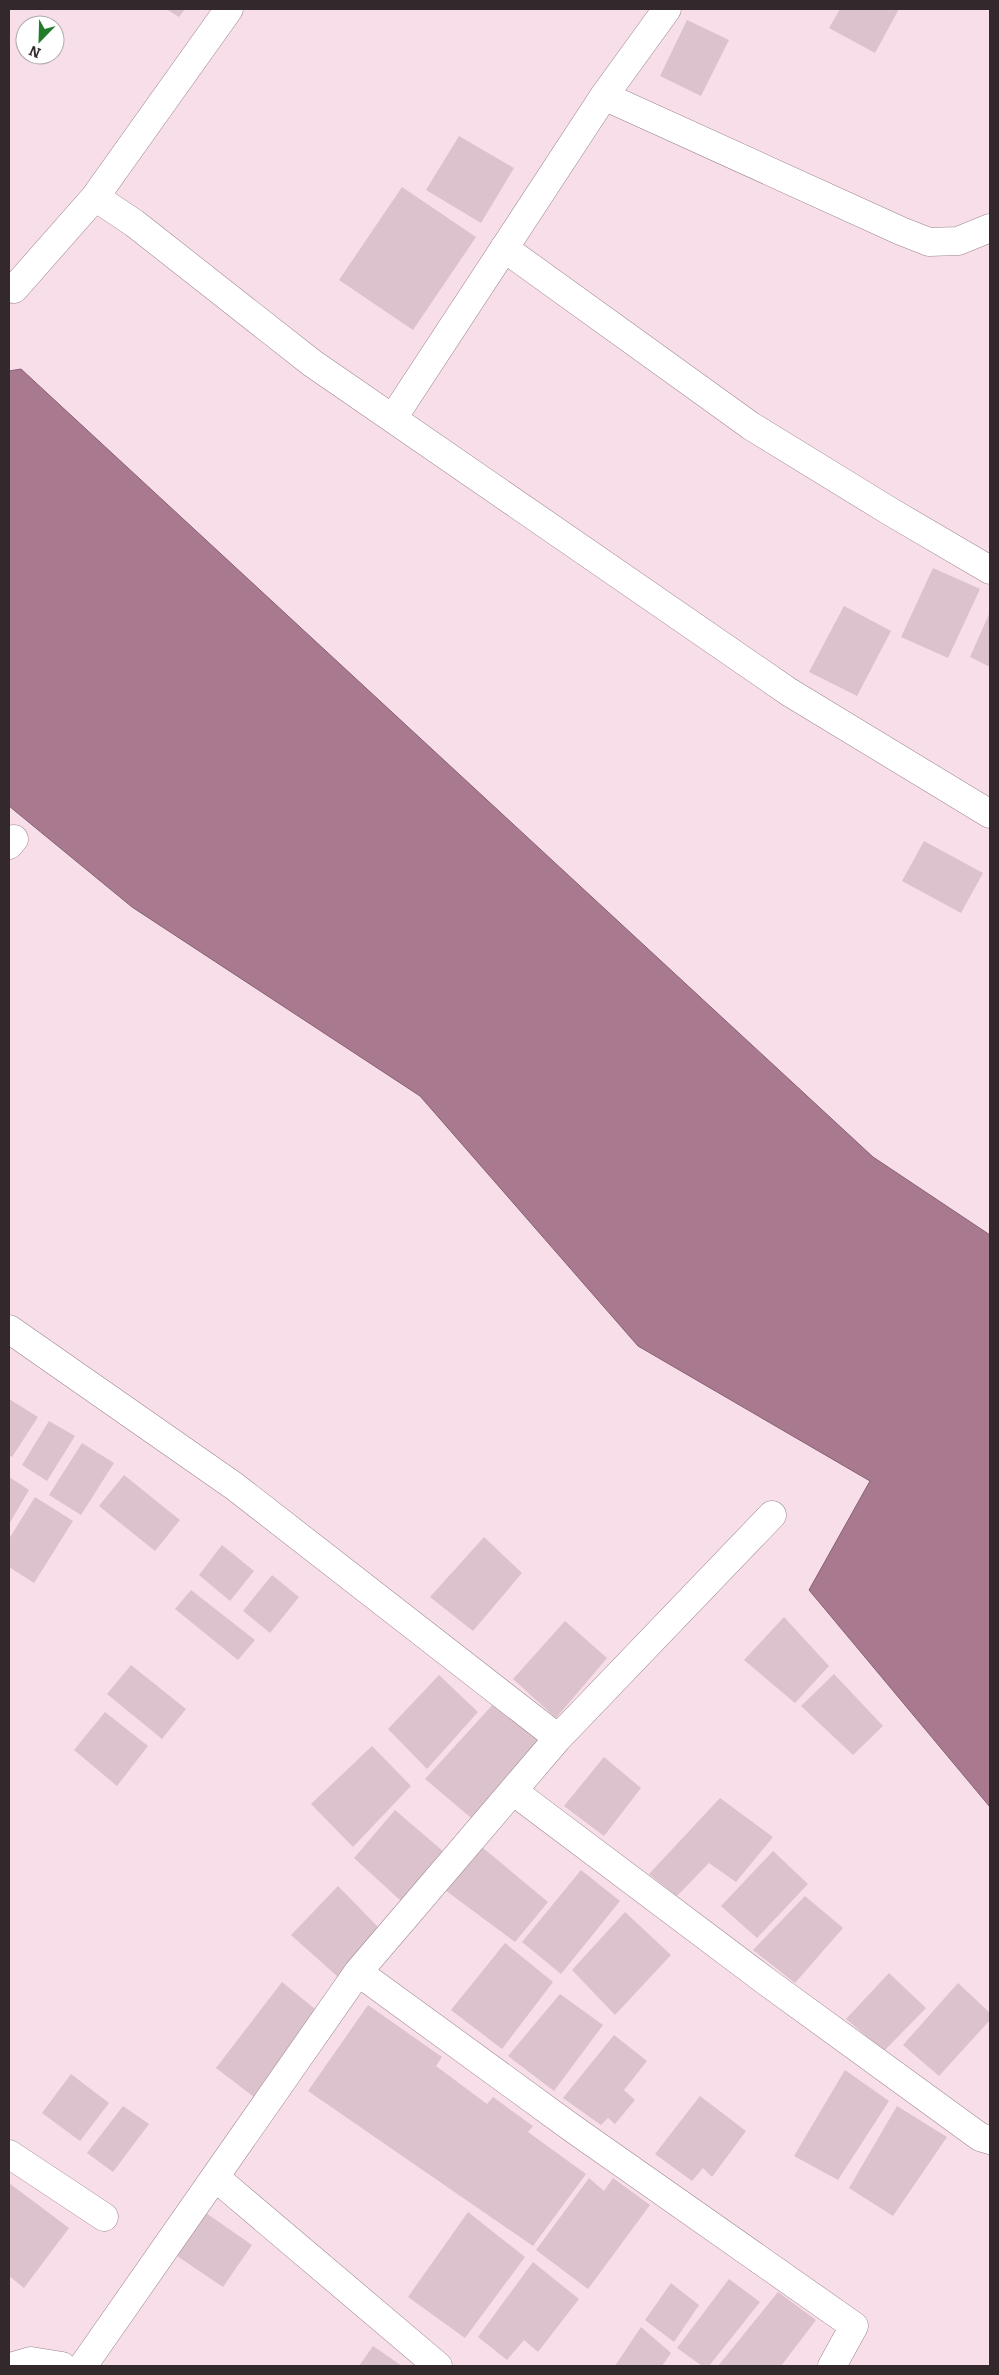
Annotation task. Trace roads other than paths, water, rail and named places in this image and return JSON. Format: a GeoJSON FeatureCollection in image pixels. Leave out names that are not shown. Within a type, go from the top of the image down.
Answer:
{"type":"FeatureCollection","features":[{"type":"Feature","properties":{"kind":"street"},"geometry":{"type":"LineString","coordinates":[[14,289],[95,197],[229,9]]}},
{"type":"Feature","properties":{"kind":"street"},"geometry":{"type":"LineString","coordinates":[[393,418],[604,96],[667,9]]}},
{"type":"Feature","properties":{"kind":"street"},"geometry":{"type":"LineString","coordinates":[[604,96],[929,242],[958,241],[990,228]]}},
{"type":"Feature","properties":{"kind":"street"},"geometry":{"type":"LineString","coordinates":[[95,197],[134,223],[312,363],[790,692],[990,814]]}},
{"type":"Feature","properties":{"kind":"street"},"geometry":{"type":"LineString","coordinates":[[504,248],[751,426],[990,570]]}},
{"type":"Feature","properties":{"kind":"street"},"geometry":{"type":"LineString","coordinates":[[9,1329],[234,1486],[558,1738]]}},
{"type":"Feature","properties":{"kind":"street"},"geometry":{"type":"LineString","coordinates":[[83,2366],[358,1972],[558,1738],[772,1515]]}},
{"type":"Feature","properties":{"kind":"street"},"geometry":{"type":"LineString","coordinates":[[513,1791],[767,1982],[980,2137],[990,2140]]}},
{"type":"Feature","properties":{"kind":"street"},"geometry":{"type":"LineString","coordinates":[[358,1972],[572,2128],[854,2326],[832,2366]]}},
{"type":"Feature","properties":{"kind":"street"},"geometry":{"type":"LineString","coordinates":[[9,2154],[104,2217]]}},
{"type":"Feature","properties":{"kind":"street"},"geometry":{"type":"LineString","coordinates":[[215,2177],[438,2366]]}},
{"type":"Feature","properties":{"kind":"street"},"geometry":{"type":"LineString","coordinates":[[14,2366],[31,2361],[62,2366]]}}]}
